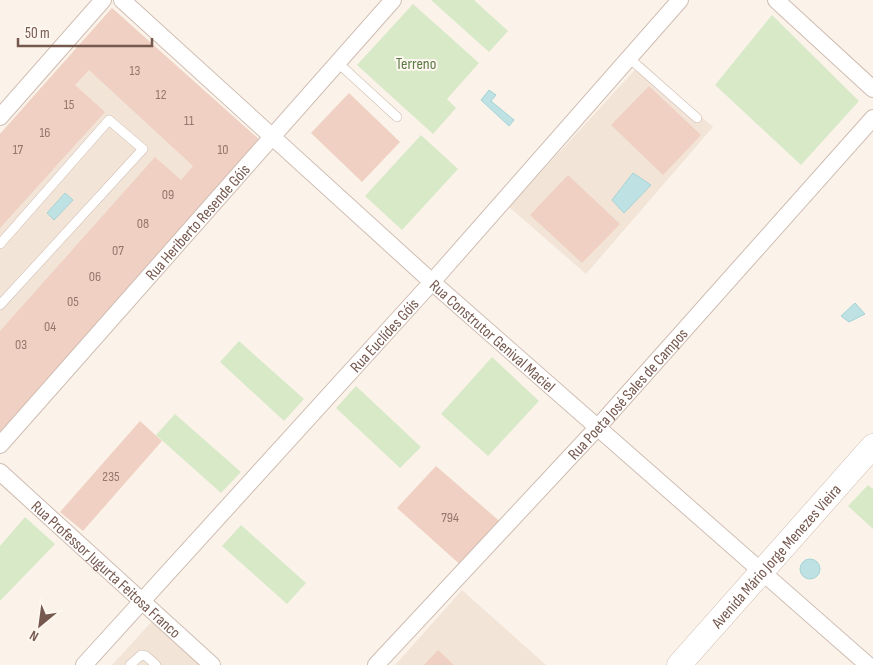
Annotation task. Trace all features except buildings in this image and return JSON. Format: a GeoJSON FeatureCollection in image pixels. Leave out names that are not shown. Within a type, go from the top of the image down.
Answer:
{"type":"FeatureCollection","features":[{"type":"Feature","properties":{"kind":"street"},"geometry":{"type":"LineString","coordinates":[[0,117],[103,0]]}},
{"type":"Feature","properties":{"kind":"street","name":"Rua Construtor Genival Maciel"},"geometry":{"type":"LineString","coordinates":[[122,0],[432,282],[868,665]]}},
{"type":"Feature","properties":{"kind":"street","name":"Rua Heriberto Resende Góis"},"geometry":{"type":"LineString","coordinates":[[0,444],[393,0]]}},
{"type":"Feature","properties":{"kind":"street","name":"Rua Euclídes Góis"},"geometry":{"type":"LineString","coordinates":[[84,665],[140,601],[432,282],[680,0]]}},
{"type":"Feature","properties":{"kind":"street"},"geometry":{"type":"LineString","coordinates":[[776,0],[873,89]]}},
{"type":"Feature","properties":{"kind":"street","name":"Rua Poeta José Sales de Campos"},"geometry":{"type":"LineString","coordinates":[[376,665],[597,428],[873,118]]}},
{"type":"Feature","properties":{"kind":"street","name":"Avenida Mário Jorge Menezes Vieira"},"geometry":{"type":"LineString","coordinates":[[679,665],[873,446]]}},
{"type":"Feature","properties":{"kind":"street","name":"Rua Professor Jugurta Feitosa Franco"},"geometry":{"type":"LineString","coordinates":[[0,472],[206,663]]}},
{"type":"Feature","properties":{"kind":"lane"},"geometry":{"type":"LineString","coordinates":[[629,58],[697,118]]}},
{"type":"Feature","properties":{"kind":"lane"},"geometry":{"type":"LineString","coordinates":[[337,62],[396,117]]}},
{"type":"Feature","properties":{"kind":"lane"},"geometry":{"type":"LineString","coordinates":[[0,244],[110,120],[143,149],[0,305]]}},
{"type":"Feature","properties":{"kind":"lane"},"geometry":{"type":"LineString","coordinates":[[130,665],[141,655],[146,656],[156,665]]}},
{"type":"Feature","properties":{"kind":"shaded area"},"geometry":{"type":"Polygon","coordinates":[[[112,8],[262,142],[0,435],[0,134],[112,8]]]}},
{"type":"Feature","properties":{"kind":"shaded area"},"geometry":{"type":"Polygon","coordinates":[[[642,62],[713,127],[586,274],[509,207],[642,62]]]}},
{"type":"Feature","properties":{"kind":"shaded area"},"geometry":{"type":"Polygon","coordinates":[[[462,590],[546,665],[395,665],[462,590]]]}},
{"type":"Feature","properties":{"kind":"shaded area"},"geometry":{"type":"Polygon","coordinates":[[[153,620],[203,665],[112,665],[153,620]]]}},
{"type":"Feature","properties":{"kind":"green space"},"geometry":{"type":"Polygon","coordinates":[[[431,0],[474,0],[508,31],[489,52],[431,0]]]}},
{"type":"Feature","properties":{"kind":"green space","name":"Terreno"},"geometry":{"type":"Polygon","coordinates":[[[413,4],[479,63],[447,99],[456,108],[433,134],[357,65],[413,4]]]}},
{"type":"Feature","properties":{"kind":"green space"},"geometry":{"type":"Polygon","coordinates":[[[772,15],[859,101],[801,165],[715,85],[772,15]]]}},
{"type":"Feature","properties":{"kind":"green space"},"geometry":{"type":"Polygon","coordinates":[[[421,135],[458,169],[402,230],[365,196],[421,135]]]}},
{"type":"Feature","properties":{"kind":"green space"},"geometry":{"type":"Polygon","coordinates":[[[239,341],[304,399],[284,421],[220,362],[239,341]]]}},
{"type":"Feature","properties":{"kind":"green space"},"geometry":{"type":"Polygon","coordinates":[[[492,357],[539,401],[488,456],[441,414],[492,357]]]}},
{"type":"Feature","properties":{"kind":"green space"},"geometry":{"type":"Polygon","coordinates":[[[356,386],[421,447],[400,468],[336,408],[356,386]]]}},
{"type":"Feature","properties":{"kind":"green space"},"geometry":{"type":"Polygon","coordinates":[[[175,414],[241,472],[221,493],[156,435],[175,414]]]}},
{"type":"Feature","properties":{"kind":"green space"},"geometry":{"type":"Polygon","coordinates":[[[868,485],[873,489],[873,529],[848,506],[868,485]]]}},
{"type":"Feature","properties":{"kind":"green space"},"geometry":{"type":"Polygon","coordinates":[[[25,517],[55,544],[0,601],[0,546],[25,517]]]}},
{"type":"Feature","properties":{"kind":"green space"},"geometry":{"type":"Polygon","coordinates":[[[241,525],[306,583],[287,604],[222,546],[241,525]]]}},
{"type":"Feature","properties":{"kind":"water"},"geometry":{"type":"Polygon","coordinates":[[[489,90],[496,95],[491,101],[514,120],[509,126],[481,100],[489,90]]]}},
{"type":"Feature","properties":{"kind":"water"},"geometry":{"type":"Polygon","coordinates":[[[633,173],[651,185],[624,213],[612,200],[633,173]]]}},
{"type":"Feature","properties":{"kind":"water"},"geometry":{"type":"Polygon","coordinates":[[[65,193],[73,200],[54,220],[47,213],[65,193]]]}},
{"type":"Feature","properties":{"kind":"water"},"geometry":{"type":"Polygon","coordinates":[[[855,303],[865,314],[849,322],[841,316],[855,303]]]}},
{"type":"Feature","properties":{"kind":"water"},"geometry":{"type":"Polygon","coordinates":[[[810,559],[817,562],[820,569],[817,576],[810,579],[803,576],[800,569],[803,562],[810,559]]]}}]}
